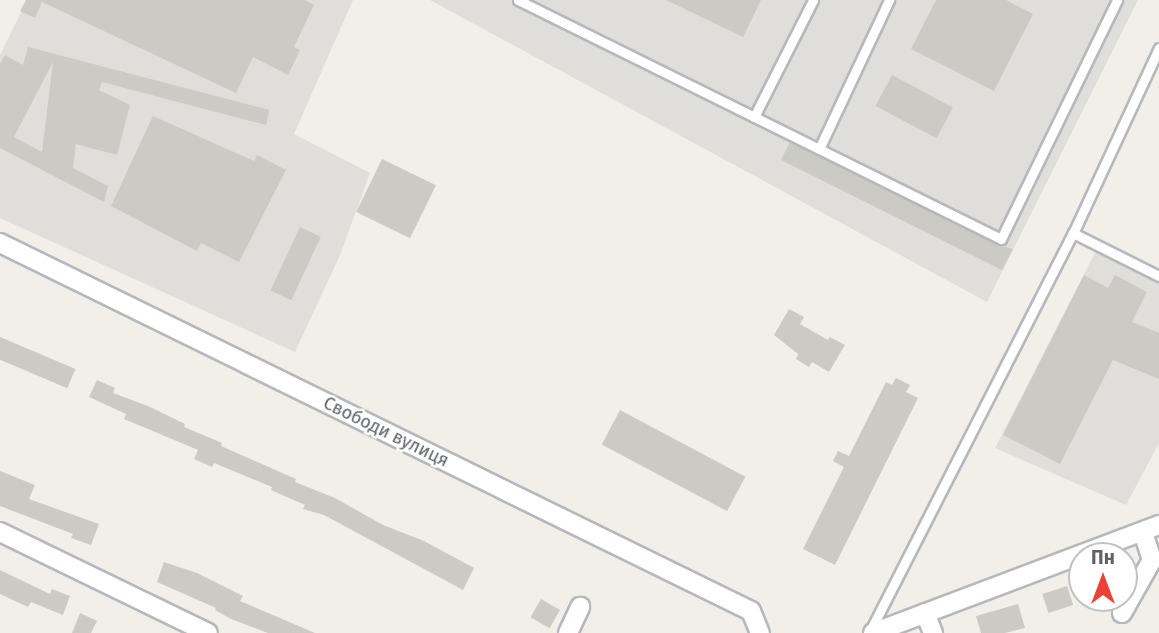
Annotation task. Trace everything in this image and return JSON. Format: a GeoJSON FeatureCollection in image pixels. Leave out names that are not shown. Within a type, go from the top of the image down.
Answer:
{"type":"FeatureCollection","features":[{"type":"Feature","properties":{"kind":"street","name":"Свободи вулиця"},"geometry":{"type":"LineString","coordinates":[[0,243],[751,611],[760,633]]}},
{"type":"Feature","properties":{"kind":"street"},"geometry":{"type":"LineString","coordinates":[[871,633],[1151,528],[1152,560],[1122,613]]}},
{"type":"Feature","properties":{"kind":"street"},"geometry":{"type":"LineString","coordinates":[[0,532],[208,633]]}},
{"type":"Feature","properties":{"kind":"street"},"geometry":{"type":"LineString","coordinates":[[568,633],[580,607]]}},
{"type":"Feature","properties":{"kind":"street"},"geometry":{"type":"LineString","coordinates":[[926,613],[933,633]]}},
{"type":"Feature","properties":{"kind":"lane"},"geometry":{"type":"LineString","coordinates":[[518,0],[1001,239],[1116,0]]}},
{"type":"Feature","properties":{"kind":"lane"},"geometry":{"type":"LineString","coordinates":[[754,117],[813,0]]}},
{"type":"Feature","properties":{"kind":"lane"},"geometry":{"type":"LineString","coordinates":[[819,149],[889,0]]}},
{"type":"Feature","properties":{"kind":"lane"},"geometry":{"type":"LineString","coordinates":[[871,633],[1073,233],[1159,48]]}},
{"type":"Feature","properties":{"kind":"lane"},"geometry":{"type":"LineString","coordinates":[[1073,233],[1159,276]]}},
{"type":"Feature","properties":{"kind":"shaded area"},"geometry":{"type":"Polygon","coordinates":[[[27,0],[353,0],[294,134],[370,173],[340,255],[295,352],[0,218],[0,55],[27,0]]]}},
{"type":"Feature","properties":{"kind":"shaded area"},"geometry":{"type":"Polygon","coordinates":[[[430,0],[1138,0],[987,302],[430,0]]]}},
{"type":"Feature","properties":{"kind":"shaded area"},"geometry":{"type":"Polygon","coordinates":[[[1099,245],[1159,276],[1159,443],[1126,505],[995,448],[1099,245]]]}},
{"type":"Feature","properties":{"kind":"building"},"geometry":{"type":"Polygon","coordinates":[[[26,0],[305,0],[314,5],[294,47],[300,50],[288,75],[253,57],[236,93],[42,2],[35,18],[20,11],[26,0]]]}},
{"type":"Feature","properties":{"kind":"building"},"geometry":{"type":"Polygon","coordinates":[[[666,0],[761,0],[743,37],[666,0]]]}},
{"type":"Feature","properties":{"kind":"building"},"geometry":{"type":"Polygon","coordinates":[[[936,0],[1006,0],[1033,14],[994,91],[911,49],[936,0]]]}},
{"type":"Feature","properties":{"kind":"building"},"geometry":{"type":"Polygon","coordinates":[[[28,47],[269,110],[266,125],[102,82],[99,90],[130,105],[117,155],[76,144],[73,168],[108,186],[104,202],[0,148],[0,64],[5,55],[23,65],[28,47]],[[53,62],[14,137],[42,152],[53,62]]]}},
{"type":"Feature","properties":{"kind":"building"},"geometry":{"type":"Polygon","coordinates":[[[892,75],[953,107],[936,138],[876,106],[892,75]]]}},
{"type":"Feature","properties":{"kind":"building"},"geometry":{"type":"Polygon","coordinates":[[[153,116],[254,161],[257,155],[286,170],[239,262],[201,243],[197,251],[111,206],[153,116]]]}},
{"type":"Feature","properties":{"kind":"building"},"geometry":{"type":"Polygon","coordinates":[[[790,142],[998,245],[1013,249],[1002,270],[781,160],[790,142]]]}},
{"type":"Feature","properties":{"kind":"building"},"geometry":{"type":"Polygon","coordinates":[[[382,159],[436,185],[410,238],[356,212],[382,159]]]}},
{"type":"Feature","properties":{"kind":"building"},"geometry":{"type":"Polygon","coordinates":[[[300,227],[321,237],[291,300],[270,290],[300,227]]]}},
{"type":"Feature","properties":{"kind":"building"},"geometry":{"type":"Polygon","coordinates":[[[1084,275],[1108,288],[1115,275],[1147,292],[1132,322],[1159,333],[1159,379],[1113,360],[1060,464],[1003,435],[1084,275]]]}},
{"type":"Feature","properties":{"kind":"building"},"geometry":{"type":"Polygon","coordinates":[[[789,309],[804,317],[800,324],[828,340],[830,337],[845,345],[829,372],[812,362],[809,367],[796,359],[798,354],[774,335],[789,309]]]}},
{"type":"Feature","properties":{"kind":"building"},"geometry":{"type":"Polygon","coordinates":[[[0,337],[75,369],[67,388],[0,360],[0,337]]]}},
{"type":"Feature","properties":{"kind":"building"},"geometry":{"type":"Polygon","coordinates":[[[896,378],[910,385],[906,392],[918,398],[835,565],[803,549],[844,467],[833,461],[838,451],[849,456],[886,382],[892,385],[896,378]]]}},
{"type":"Feature","properties":{"kind":"building"},"geometry":{"type":"Polygon","coordinates":[[[97,380],[115,388],[113,393],[148,406],[185,424],[184,427],[222,443],[221,446],[296,479],[295,482],[335,498],[383,525],[424,541],[474,568],[463,590],[324,515],[303,509],[305,505],[271,490],[272,487],[214,463],[212,467],[194,459],[198,450],[124,419],[126,414],[89,397],[97,380]]]}},
{"type":"Feature","properties":{"kind":"building"},"geometry":{"type":"Polygon","coordinates":[[[620,410],[745,477],[727,511],[602,444],[620,410]]]}},
{"type":"Feature","properties":{"kind":"building"},"geometry":{"type":"Polygon","coordinates":[[[0,471],[35,485],[29,499],[99,524],[91,545],[71,538],[73,534],[0,506],[0,471]]]}},
{"type":"Feature","properties":{"kind":"building"},"geometry":{"type":"Polygon","coordinates":[[[164,562],[197,573],[243,596],[240,601],[315,633],[268,633],[231,619],[215,610],[216,608],[157,582],[164,562]]]}},
{"type":"Feature","properties":{"kind":"building"},"geometry":{"type":"Polygon","coordinates":[[[0,570],[50,594],[52,589],[70,596],[63,615],[31,602],[28,607],[0,594],[0,570]]]}},
{"type":"Feature","properties":{"kind":"building"},"geometry":{"type":"Polygon","coordinates":[[[1067,586],[1068,607],[1048,613],[1042,594],[1067,586]]]}},
{"type":"Feature","properties":{"kind":"building"},"geometry":{"type":"Polygon","coordinates":[[[541,599],[560,610],[550,628],[530,617],[541,599]]]}},
{"type":"Feature","properties":{"kind":"building"},"geometry":{"type":"Polygon","coordinates":[[[1018,604],[1025,628],[1005,633],[981,633],[976,616],[1018,604]]]}},
{"type":"Feature","properties":{"kind":"building"},"geometry":{"type":"Polygon","coordinates":[[[80,613],[97,621],[91,633],[72,633],[80,613]]]}}]}
